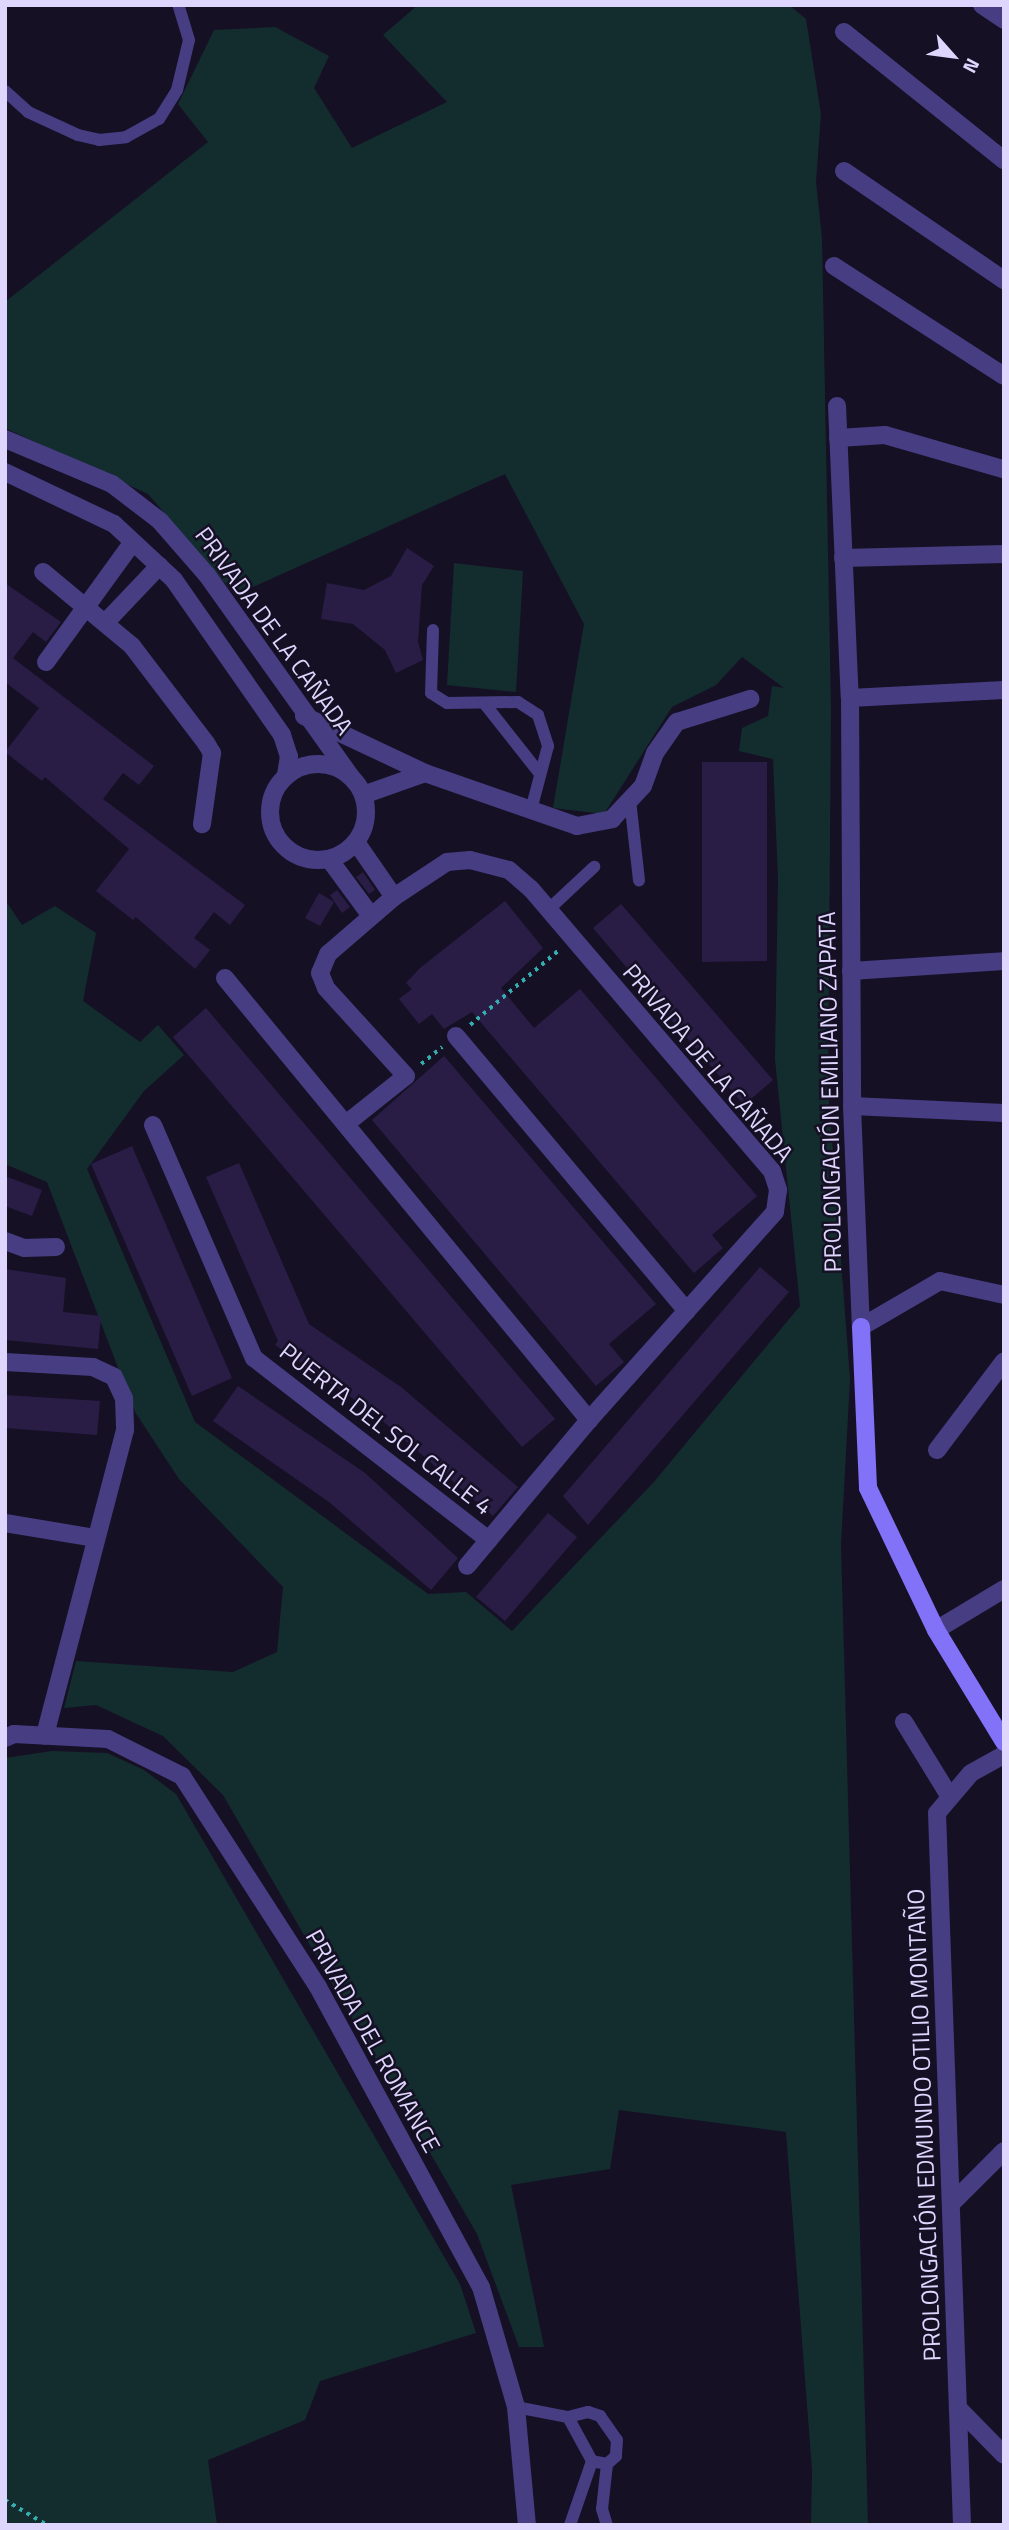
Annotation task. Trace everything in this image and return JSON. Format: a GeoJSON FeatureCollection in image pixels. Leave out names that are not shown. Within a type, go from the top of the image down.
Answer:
{"type":"FeatureCollection","features":[{"type":"Feature","properties":{"kind":"main road","name":"PROLONGACIÓN EMILIANO ZAPATA"},"geometry":{"type":"LineString","coordinates":[[861,1327],[868,1488],[936,1630],[1004,1742]]}},
{"type":"Feature","properties":{"kind":"street"},"geometry":{"type":"LineString","coordinates":[[982,5],[1004,20]]}},
{"type":"Feature","properties":{"kind":"street"},"geometry":{"type":"LineString","coordinates":[[844,32],[1004,160]]}},
{"type":"Feature","properties":{"kind":"street"},"geometry":{"type":"LineString","coordinates":[[844,171],[1004,280]]}},
{"type":"Feature","properties":{"kind":"street"},"geometry":{"type":"LineString","coordinates":[[834,266],[1004,376]]}},
{"type":"Feature","properties":{"kind":"street","name":"PROLONGACIÓN EMILIANO ZAPATA"},"geometry":{"type":"LineString","coordinates":[[837,407],[850,698],[852,1106],[861,1327]]}},
{"type":"Feature","properties":{"kind":"street"},"geometry":{"type":"LineString","coordinates":[[838,438],[885,435],[1003,469]]}},
{"type":"Feature","properties":{"kind":"street","name":"PRIVADA DE LA CAÑADA"},"geometry":{"type":"LineString","coordinates":[[5,439],[112,484],[160,521],[208,575],[304,716],[352,778]]}},
{"type":"Feature","properties":{"kind":"street","name":"PRIVADA DE LA CAÑADA"},"geometry":{"type":"LineString","coordinates":[[5,472],[114,524],[174,580],[282,735],[289,756],[286,775]]}},
{"type":"Feature","properties":{"kind":"street"},"geometry":{"type":"LineString","coordinates":[[46,662],[133,542]]}},
{"type":"Feature","properties":{"kind":"street"},"geometry":{"type":"LineString","coordinates":[[843,558],[1004,554]]}},
{"type":"Feature","properties":{"kind":"street"},"geometry":{"type":"LineString","coordinates":[[105,623],[159,566]]}},
{"type":"Feature","properties":{"kind":"street"},"geometry":{"type":"LineString","coordinates":[[43,572],[132,646],[212,753],[202,824]]}},
{"type":"Feature","properties":{"kind":"street"},"geometry":{"type":"LineString","coordinates":[[850,698],[1004,690]]}},
{"type":"Feature","properties":{"kind":"street"},"geometry":{"type":"LineString","coordinates":[[304,716],[425,773],[577,826],[612,819],[643,786],[655,753],[677,722],[706,709],[750,699]]}},
{"type":"Feature","properties":{"kind":"street"},"geometry":{"type":"LineString","coordinates":[[316,764],[342,770],[352,778],[363,795],[364,828],[356,842],[329,859],[297,856],[274,833],[271,801],[286,775],[316,764]]}},
{"type":"Feature","properties":{"kind":"street"},"geometry":{"type":"LineString","coordinates":[[363,795],[425,773]]}},
{"type":"Feature","properties":{"kind":"street"},"geometry":{"type":"LineString","coordinates":[[356,842],[394,897]]}},
{"type":"Feature","properties":{"kind":"street"},"geometry":{"type":"LineString","coordinates":[[329,859],[371,916]]}},
{"type":"Feature","properties":{"kind":"street","name":"PRIVADA DE LA CAÑADA"},"geometry":{"type":"LineString","coordinates":[[406,1076],[326,988],[320,973],[328,954],[394,897],[447,862],[470,860],[509,870],[549,909],[772,1171],[778,1190],[775,1212],[589,1420],[467,1566]]}},
{"type":"Feature","properties":{"kind":"street"},"geometry":{"type":"LineString","coordinates":[[851,971],[1004,961]]}},
{"type":"Feature","properties":{"kind":"street"},"geometry":{"type":"LineString","coordinates":[[225,978],[589,1420]]}},
{"type":"Feature","properties":{"kind":"street"},"geometry":{"type":"LineString","coordinates":[[456,1036],[687,1311]]}},
{"type":"Feature","properties":{"kind":"street"},"geometry":{"type":"LineString","coordinates":[[347,1123],[406,1076]]}},
{"type":"Feature","properties":{"kind":"street"},"geometry":{"type":"LineString","coordinates":[[852,1106],[1004,1112]]}},
{"type":"Feature","properties":{"kind":"street","name":"PUERTA DEL SOL CALLE 4"},"geometry":{"type":"LineString","coordinates":[[153,1125],[254,1358],[489,1539]]}},
{"type":"Feature","properties":{"kind":"street"},"geometry":{"type":"LineString","coordinates":[[5,1241],[24,1248],[56,1247]]}},
{"type":"Feature","properties":{"kind":"street"},"geometry":{"type":"LineString","coordinates":[[861,1327],[940,1280],[1004,1295]]}},
{"type":"Feature","properties":{"kind":"street"},"geometry":{"type":"LineString","coordinates":[[5,1362],[93,1367],[114,1377],[124,1398],[124,1430],[45,1736]]}},
{"type":"Feature","properties":{"kind":"street"},"geometry":{"type":"LineString","coordinates":[[937,1450],[1004,1362]]}},
{"type":"Feature","properties":{"kind":"street"},"geometry":{"type":"LineString","coordinates":[[5,1523],[96,1538]]}},
{"type":"Feature","properties":{"kind":"street"},"geometry":{"type":"LineString","coordinates":[[936,1630],[1004,1589]]}},
{"type":"Feature","properties":{"kind":"street"},"geometry":{"type":"LineString","coordinates":[[904,1722],[950,1797]]}},
{"type":"Feature","properties":{"kind":"street","name":"PRIVADA DEL ROMANCE"},"geometry":{"type":"LineString","coordinates":[[5,1738],[45,1736],[108,1739],[182,1776],[318,1987],[481,2287],[516,2407],[527,2525]]}},
{"type":"Feature","properties":{"kind":"street","name":"PROLONGACIÓN EDMUNDO OTILIO MONTAÑO"},"geometry":{"type":"LineString","coordinates":[[962,2525],[937,1812],[971,1773],[1004,1755]]}},
{"type":"Feature","properties":{"kind":"street"},"geometry":{"type":"LineString","coordinates":[[951,2204],[1004,2151]]}},
{"type":"Feature","properties":{"kind":"street"},"geometry":{"type":"LineString","coordinates":[[958,2409],[1004,2455]]}},
{"type":"Feature","properties":{"kind":"lane"},"geometry":{"type":"LineString","coordinates":[[5,90],[28,112],[78,135],[100,140],[126,137],[159,119],[177,90],[189,40],[178,5]]}},
{"type":"Feature","properties":{"kind":"lane"},"geometry":{"type":"LineString","coordinates":[[433,630],[431,693],[447,703],[518,702],[538,715],[548,746],[531,810]]}},
{"type":"Feature","properties":{"kind":"lane"},"geometry":{"type":"LineString","coordinates":[[484,703],[540,774]]}},
{"type":"Feature","properties":{"kind":"lane"},"geometry":{"type":"LineString","coordinates":[[630,800],[639,880]]}},
{"type":"Feature","properties":{"kind":"lane"},"geometry":{"type":"LineString","coordinates":[[549,909],[594,867]]}},
{"type":"Feature","properties":{"kind":"lane"},"geometry":{"type":"LineString","coordinates":[[516,2407],[568,2417],[588,2412],[600,2416],[617,2440],[616,2456],[607,2465],[602,2509],[607,2525]]}},
{"type":"Feature","properties":{"kind":"lane"},"geometry":{"type":"LineString","coordinates":[[568,2417],[592,2461],[607,2465]]}},
{"type":"Feature","properties":{"kind":"lane"},"geometry":{"type":"LineString","coordinates":[[570,2525],[592,2461]]}},
{"type":"Feature","properties":{"kind":"path"},"geometry":{"type":"LineString","coordinates":[[406,1076],[573,938]]}},
{"type":"Feature","properties":{"kind":"path"},"geometry":{"type":"LineString","coordinates":[[5,2500],[47,2525]]}},
{"type":"Feature","properties":{"kind":"green space"},"geometry":{"type":"Polygon","coordinates":[[[418,5],[789,5],[806,19],[821,114],[816,182],[822,238],[831,710],[828,1088],[850,1379],[841,1545],[868,2525],[811,2525],[812,2470],[786,2132],[619,2110],[610,2169],[511,2185],[544,2347],[519,2347],[477,2234],[223,1795],[163,1736],[96,1705],[64,1708],[76,1661],[233,1672],[277,1652],[283,1587],[179,1479],[135,1412],[47,1182],[5,1164],[5,900],[22,925],[55,906],[96,933],[83,1001],[140,1042],[158,1025],[184,1055],[144,1091],[87,1169],[195,1422],[428,1594],[466,1592],[512,1631],[653,1483],[800,1306],[775,1059],[778,879],[773,759],[739,751],[742,728],[768,716],[772,686],[784,688],[742,657],[716,685],[672,707],[604,814],[553,808],[584,624],[505,474],[235,595],[148,494],[5,428],[5,302],[208,142],[178,104],[214,30],[275,27],[329,56],[314,88],[352,148],[447,102],[383,35],[418,5]]]}},
{"type":"Feature","properties":{"kind":"green space"},"geometry":{"type":"Polygon","coordinates":[[[454,563],[523,571],[516,692],[447,685],[454,563]]]}},
{"type":"Feature","properties":{"kind":"green space"},"geometry":{"type":"Polygon","coordinates":[[[52,1751],[107,1753],[144,1770],[176,1794],[460,2284],[476,2333],[320,2381],[305,2420],[208,2460],[217,2525],[5,2525],[5,1758],[52,1751]]]}},
{"type":"Feature","properties":{"kind":"building"},"geometry":{"type":"Polygon","coordinates":[[[407,548],[434,566],[422,585],[418,642],[423,660],[396,673],[385,650],[353,624],[321,619],[327,583],[364,590],[391,576],[407,548]]]}},
{"type":"Feature","properties":{"kind":"building"},"geometry":{"type":"Polygon","coordinates":[[[5,583],[61,622],[46,642],[33,632],[13,658],[154,766],[139,785],[123,773],[103,799],[245,905],[230,925],[214,912],[194,938],[210,950],[195,969],[136,917],[133,920],[96,891],[129,849],[45,777],[42,781],[5,752],[39,708],[5,682],[5,583]]]}},
{"type":"Feature","properties":{"kind":"building"},"geometry":{"type":"Polygon","coordinates":[[[702,762],[767,762],[767,961],[702,962],[702,762]]]}},
{"type":"Feature","properties":{"kind":"building"},"geometry":{"type":"Polygon","coordinates":[[[363,872],[375,890],[369,894],[356,877],[363,872]]]}},
{"type":"Feature","properties":{"kind":"building"},"geometry":{"type":"Polygon","coordinates":[[[337,890],[350,907],[342,913],[330,895],[337,890]]]}},
{"type":"Feature","properties":{"kind":"building"},"geometry":{"type":"Polygon","coordinates":[[[319,893],[334,902],[320,926],[305,918],[319,893]]]}},
{"type":"Feature","properties":{"kind":"building"},"geometry":{"type":"Polygon","coordinates":[[[505,901],[543,948],[501,988],[534,1028],[580,989],[757,1196],[712,1235],[723,1248],[694,1273],[472,1012],[444,1029],[432,1014],[419,1024],[399,999],[412,989],[406,983],[420,968],[505,901]]]}},
{"type":"Feature","properties":{"kind":"building"},"geometry":{"type":"Polygon","coordinates":[[[621,904],[773,1080],[744,1105],[593,928],[621,904]]]}},
{"type":"Feature","properties":{"kind":"building"},"geometry":{"type":"Polygon","coordinates":[[[206,1008],[555,1419],[522,1447],[173,1037],[206,1008]]]}},
{"type":"Feature","properties":{"kind":"building"},"geometry":{"type":"Polygon","coordinates":[[[444,1056],[656,1304],[609,1344],[624,1362],[596,1386],[372,1120],[444,1056]]]}},
{"type":"Feature","properties":{"kind":"building"},"geometry":{"type":"Polygon","coordinates":[[[132,1146],[232,1378],[192,1396],[91,1164],[132,1146]]]}},
{"type":"Feature","properties":{"kind":"building"},"geometry":{"type":"Polygon","coordinates":[[[239,1163],[309,1324],[401,1387],[518,1487],[493,1516],[371,1411],[275,1345],[278,1341],[206,1177],[239,1163]]]}},
{"type":"Feature","properties":{"kind":"building"},"geometry":{"type":"Polygon","coordinates":[[[5,1176],[42,1190],[32,1216],[5,1206],[5,1176]]]}},
{"type":"Feature","properties":{"kind":"building"},"geometry":{"type":"Polygon","coordinates":[[[760,1267],[789,1292],[588,1525],[563,1496],[760,1267]]]}},
{"type":"Feature","properties":{"kind":"building"},"geometry":{"type":"Polygon","coordinates":[[[5,1269],[66,1278],[63,1312],[101,1316],[98,1349],[5,1340],[5,1269]]]}},
{"type":"Feature","properties":{"kind":"building"},"geometry":{"type":"Polygon","coordinates":[[[238,1386],[365,1473],[458,1558],[431,1590],[329,1502],[213,1421],[238,1386]]]}},
{"type":"Feature","properties":{"kind":"building"},"geometry":{"type":"Polygon","coordinates":[[[5,1395],[100,1401],[97,1435],[5,1428],[5,1395]]]}},
{"type":"Feature","properties":{"kind":"building"},"geometry":{"type":"Polygon","coordinates":[[[548,1513],[577,1537],[505,1621],[476,1597],[548,1513]]]}}]}
